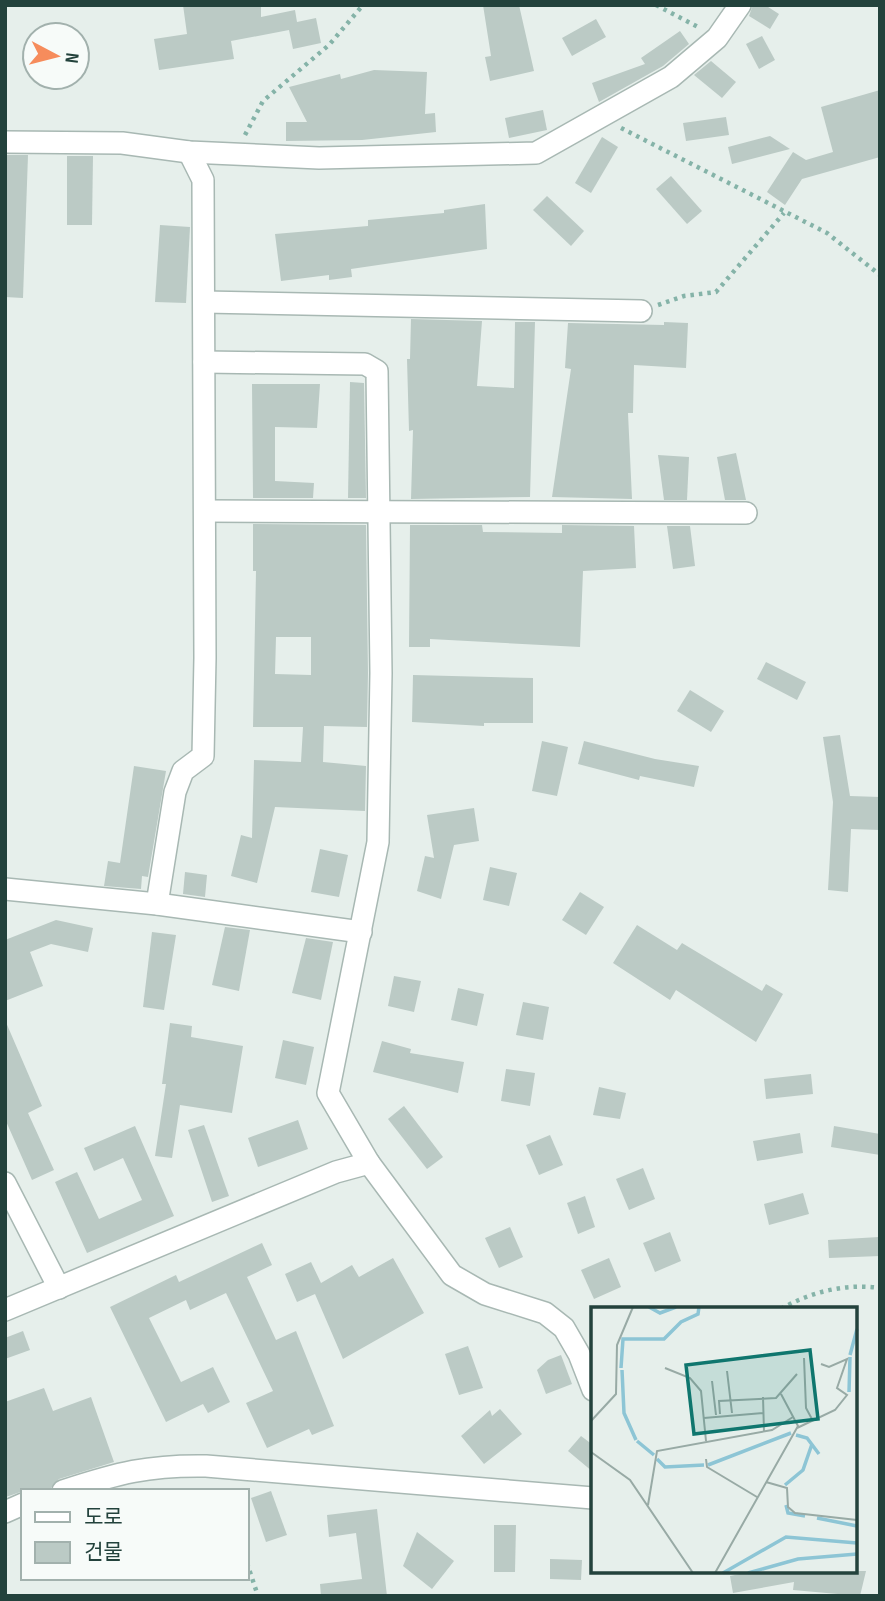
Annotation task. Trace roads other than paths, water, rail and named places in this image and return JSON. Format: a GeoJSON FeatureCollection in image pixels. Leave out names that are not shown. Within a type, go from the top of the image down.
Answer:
{"type":"FeatureCollection","features":[{"type":"Feature","properties":{"kind":"street"},"geometry":{"type":"LineString","coordinates":[[5,142],[122,143],[238,156],[345,158],[536,153],[671,77],[717,38],[740,5]]}},
{"type":"Feature","properties":{"kind":"street"},"geometry":{"type":"LineString","coordinates":[[157,904],[175,792],[183,771],[203,756],[203,180],[189,152]]}},
{"type":"Feature","properties":{"kind":"street"},"geometry":{"type":"LineString","coordinates":[[204,302],[641,312]]}},
{"type":"Feature","properties":{"kind":"street"},"geometry":{"type":"LineString","coordinates":[[204,362],[365,364],[377,371],[382,768],[378,842],[328,1093],[369,1163],[452,1275],[485,1294],[545,1313],[564,1328],[579,1354],[591,1385]]}},
{"type":"Feature","properties":{"kind":"street"},"geometry":{"type":"LineString","coordinates":[[205,511],[746,513]]}},
{"type":"Feature","properties":{"kind":"street"},"geometry":{"type":"LineString","coordinates":[[5,889],[157,904],[360,932]]}},
{"type":"Feature","properties":{"kind":"street"},"geometry":{"type":"LineString","coordinates":[[5,1310],[337,1172],[369,1163]]}},
{"type":"Feature","properties":{"kind":"street"},"geometry":{"type":"LineString","coordinates":[[5,1183],[59,1288]]}},
{"type":"Feature","properties":{"kind":"street"},"geometry":{"type":"LineString","coordinates":[[69,1489],[115,1474],[157,1465],[206,1466],[591,1498]]}}]}
